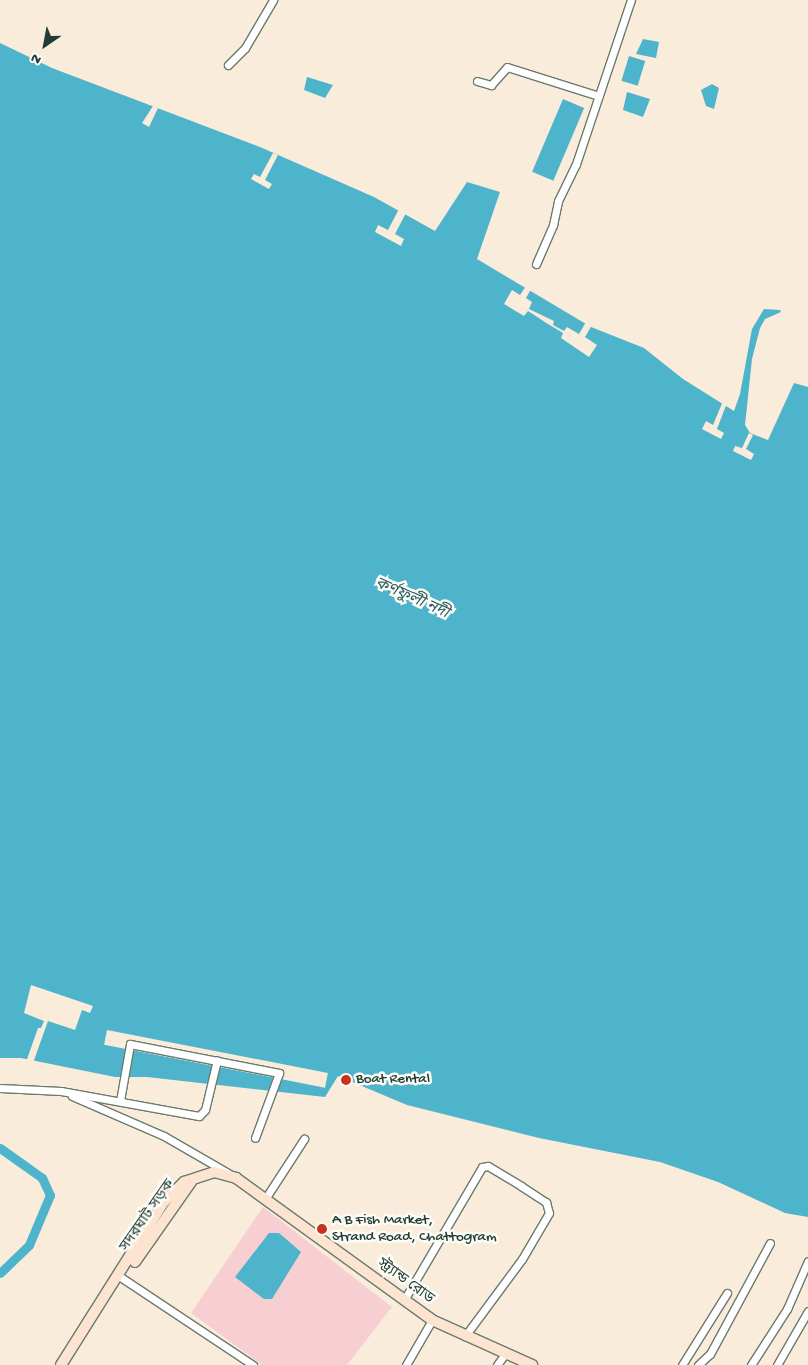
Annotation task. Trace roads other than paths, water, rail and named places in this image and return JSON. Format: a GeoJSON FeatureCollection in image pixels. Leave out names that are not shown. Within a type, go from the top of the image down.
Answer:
{"type":"FeatureCollection","features":[{"type":"Feature","properties":{"kind":"main road","name":"স্ট্র্যান্ড রোড"},"geometry":{"type":"LineString","coordinates":[[193,1179],[214,1172],[236,1178],[432,1320],[532,1365]]}},
{"type":"Feature","properties":{"kind":"main road","name":"সদরঘাট সড়ক"},"geometry":{"type":"LineString","coordinates":[[69,1365],[163,1204],[179,1186],[193,1179]]}},
{"type":"Feature","properties":{"kind":"main road","name":"সদরঘাট সড়ক"},"geometry":{"type":"LineString","coordinates":[[61,1365],[121,1277]]}},
{"type":"Feature","properties":{"kind":"street"},"geometry":{"type":"LineString","coordinates":[[228,65],[245,48],[273,0]]}},
{"type":"Feature","properties":{"kind":"street"},"geometry":{"type":"LineString","coordinates":[[536,264],[599,96],[631,0]]}},
{"type":"Feature","properties":{"kind":"street"},"geometry":{"type":"LineString","coordinates":[[477,81],[491,85],[507,67],[599,96]]}},
{"type":"Feature","properties":{"kind":"street"},"geometry":{"type":"LineString","coordinates":[[120,1101],[124,1090],[130,1044],[279,1073],[255,1138]]}},
{"type":"Feature","properties":{"kind":"street"},"geometry":{"type":"LineString","coordinates":[[0,1088],[61,1091],[199,1116],[204,1110],[217,1060]]}},
{"type":"Feature","properties":{"kind":"street"},"geometry":{"type":"LineString","coordinates":[[61,1091],[164,1136],[236,1178]]}},
{"type":"Feature","properties":{"kind":"street"},"geometry":{"type":"LineString","coordinates":[[265,1199],[304,1139]]}},
{"type":"Feature","properties":{"kind":"street"},"geometry":{"type":"LineString","coordinates":[[404,1300],[482,1167],[488,1166],[546,1202],[549,1213],[522,1259],[465,1336]]}},
{"type":"Feature","properties":{"kind":"street"},"geometry":{"type":"LineString","coordinates":[[698,1365],[710,1354],[770,1243]]}},
{"type":"Feature","properties":{"kind":"street"},"geometry":{"type":"LineString","coordinates":[[751,1365],[787,1309],[808,1261]]}},
{"type":"Feature","properties":{"kind":"street"},"geometry":{"type":"LineString","coordinates":[[121,1277],[254,1365]]}},
{"type":"Feature","properties":{"kind":"street"},"geometry":{"type":"LineString","coordinates":[[682,1365],[727,1293]]}},
{"type":"Feature","properties":{"kind":"street"},"geometry":{"type":"LineString","coordinates":[[777,1365],[808,1311]]}},
{"type":"Feature","properties":{"kind":"street"},"geometry":{"type":"LineString","coordinates":[[406,1365],[432,1320]]}},
{"type":"Feature","properties":{"kind":"street"},"geometry":{"type":"LineString","coordinates":[[497,1365],[505,1354]]}},
{"type":"Feature","properties":{"kind":"water"},"geometry":{"type":"Polygon","coordinates":[[[643,39],[659,42],[656,58],[636,54],[643,39]]]}},
{"type":"Feature","properties":{"kind":"water","name":"কর্ণফুলী নদী"},"geometry":{"type":"Polygon","coordinates":[[[0,43],[52,68],[260,147],[374,197],[435,231],[467,182],[500,192],[477,259],[591,327],[644,348],[683,379],[734,411],[740,394],[752,329],[764,309],[780,310],[781,312],[765,319],[760,328],[752,359],[745,425],[750,433],[768,440],[794,383],[808,387],[808,1217],[785,1213],[718,1182],[660,1162],[539,1138],[407,1105],[338,1076],[325,1097],[147,1077],[115,1077],[21,1058],[0,1058],[0,43]]]}},
{"type":"Feature","properties":{"kind":"water"},"geometry":{"type":"Polygon","coordinates":[[[629,56],[645,61],[638,86],[621,81],[629,56]]]}},
{"type":"Feature","properties":{"kind":"water"},"geometry":{"type":"Polygon","coordinates":[[[307,77],[333,85],[325,98],[304,90],[307,77]]]}},
{"type":"Feature","properties":{"kind":"water"},"geometry":{"type":"Polygon","coordinates":[[[712,84],[719,88],[714,109],[706,106],[701,90],[712,84]]]}},
{"type":"Feature","properties":{"kind":"water"},"geometry":{"type":"Polygon","coordinates":[[[627,92],[650,99],[643,117],[623,110],[627,92]]]}},
{"type":"Feature","properties":{"kind":"water"},"geometry":{"type":"Polygon","coordinates":[[[563,99],[584,108],[553,181],[532,172],[563,99]]]}},
{"type":"Feature","properties":{"kind":"water"},"geometry":{"type":"Polygon","coordinates":[[[269,1233],[279,1233],[301,1252],[272,1299],[264,1299],[235,1277],[269,1233]]]}},
{"type":"Feature","properties":{"kind":"waterway"},"geometry":{"type":"LineString","coordinates":[[0,1148],[42,1178],[50,1195],[29,1245],[0,1273]]}},
{"type":"Feature","properties":{"kind":"place","name":"Boat Rental"},"geometry":{"type":"Point","coordinates":[346,1080]}},
{"type":"Feature","properties":{"kind":"place","name":"A B Fish Market, Strand Road, Chattogram"},"geometry":{"type":"Point","coordinates":[322,1229]}}]}
